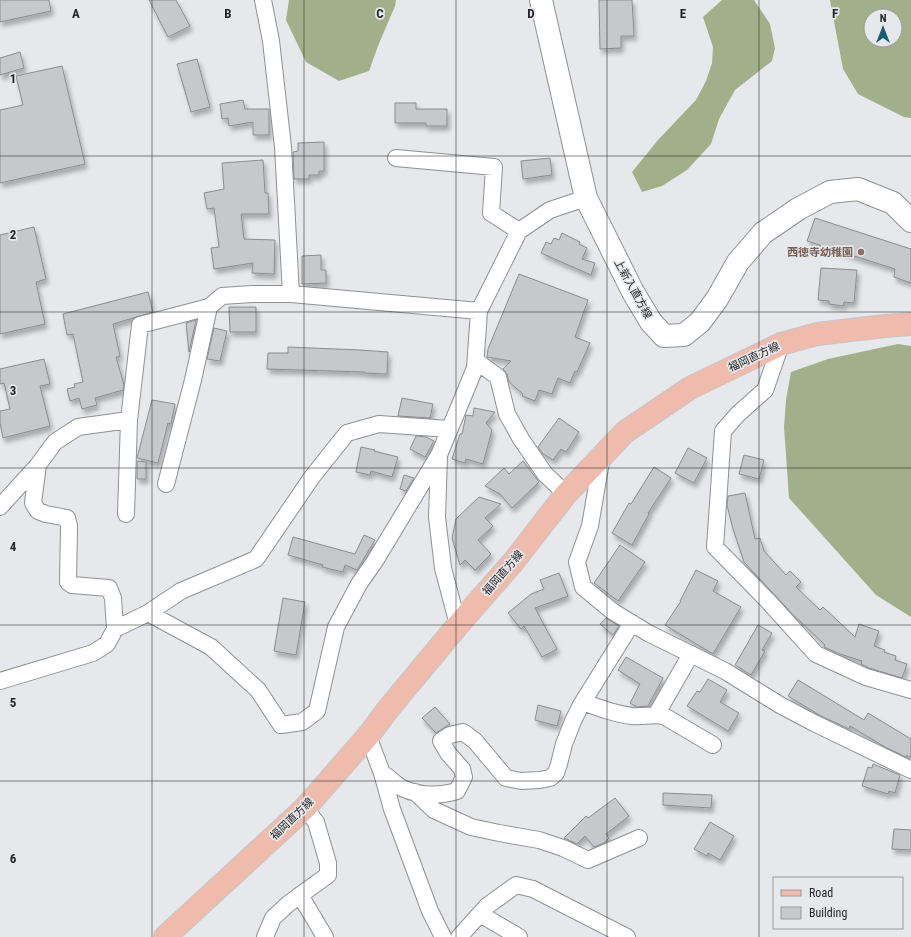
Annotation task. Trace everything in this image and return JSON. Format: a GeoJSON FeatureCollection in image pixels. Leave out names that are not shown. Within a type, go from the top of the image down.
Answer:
{"type":"FeatureCollection","features":[{"type":"Feature","properties":{"kind":"main road","name":"上新入直方線"},"geometry":{"type":"LineString","coordinates":[[541,0],[586,198],[633,292],[651,322],[664,336],[684,336],[700,322],[717,299],[738,262],[763,233],[798,209],[830,192],[858,189],[893,203],[911,221]]}},
{"type":"Feature","properties":{"kind":"main road","name":"福岡直方線"},"geometry":{"type":"LineString","coordinates":[[165,937],[305,808],[368,736],[389,708],[514,560],[566,494],[625,432],[690,388],[781,344],[817,334],[911,324]]}},
{"type":"Feature","properties":{"kind":"street"},"geometry":{"type":"LineString","coordinates":[[264,0],[283,147],[291,294]]}},
{"type":"Feature","properties":{"kind":"street"},"geometry":{"type":"LineString","coordinates":[[396,158],[494,167],[491,213],[520,231]]}},
{"type":"Feature","properties":{"kind":"street"},"geometry":{"type":"LineString","coordinates":[[148,613],[211,647],[258,690],[281,725],[302,722],[317,711],[336,627],[359,584],[375,561],[439,455],[475,368],[479,312],[520,231],[550,210],[586,198]]}},
{"type":"Feature","properties":{"kind":"street"},"geometry":{"type":"LineString","coordinates":[[126,514],[129,420],[140,325],[209,307],[222,296],[252,294],[291,294],[479,312]]}},
{"type":"Feature","properties":{"kind":"street"},"geometry":{"type":"LineString","coordinates":[[166,484],[193,380],[209,307]]}},
{"type":"Feature","properties":{"kind":"street"},"geometry":{"type":"LineString","coordinates":[[781,344],[765,390],[738,414],[723,431],[715,547],[816,654],[866,677],[911,690]]}},
{"type":"Feature","properties":{"kind":"street"},"geometry":{"type":"LineString","coordinates":[[476,361],[498,377],[507,414],[521,439],[545,474],[566,494]]}},
{"type":"Feature","properties":{"kind":"street"},"geometry":{"type":"LineString","coordinates":[[0,507],[38,465],[55,442],[78,427],[129,420]]}},
{"type":"Feature","properties":{"kind":"street"},"geometry":{"type":"LineString","coordinates":[[115,629],[148,613],[181,591],[256,559],[312,477],[348,433],[379,424],[449,429]]}},
{"type":"Feature","properties":{"kind":"street"},"geometry":{"type":"LineString","coordinates":[[439,455],[437,517],[443,568],[458,625]]}},
{"type":"Feature","properties":{"kind":"street"},"geometry":{"type":"LineString","coordinates":[[602,456],[590,526],[578,562],[583,587],[612,610],[648,633],[725,671],[780,705],[911,770]]}},
{"type":"Feature","properties":{"kind":"street"},"geometry":{"type":"LineString","coordinates":[[0,681],[93,653],[108,644],[115,629],[113,598],[108,588],[72,585],[68,582],[69,526],[66,518],[38,511],[33,503],[38,465]]}},
{"type":"Feature","properties":{"kind":"street"},"geometry":{"type":"LineString","coordinates":[[382,773],[402,787],[419,794],[445,794],[457,791],[464,777],[462,769],[448,753],[441,741],[450,735],[463,732],[475,741],[506,778],[521,781],[550,778],[556,773],[564,744],[573,721],[583,702],[632,623]]}},
{"type":"Feature","properties":{"kind":"street"},"geometry":{"type":"LineString","coordinates":[[656,715],[691,654]]}},
{"type":"Feature","properties":{"kind":"street"},"geometry":{"type":"LineString","coordinates":[[583,702],[616,714],[633,716],[664,716],[713,745]]}},
{"type":"Feature","properties":{"kind":"street"},"geometry":{"type":"LineString","coordinates":[[368,736],[382,773],[392,809],[430,911],[443,937]]}},
{"type":"Feature","properties":{"kind":"street"},"geometry":{"type":"LineString","coordinates":[[415,792],[434,810],[471,827],[539,840],[563,848],[588,860],[639,838]]}},
{"type":"Feature","properties":{"kind":"street"},"geometry":{"type":"LineString","coordinates":[[265,937],[273,918],[288,904],[328,875],[328,863],[316,822],[305,808]]}},
{"type":"Feature","properties":{"kind":"street"},"geometry":{"type":"LineString","coordinates":[[459,937],[487,906],[516,885],[533,889],[627,937]]}},
{"type":"Feature","properties":{"kind":"street"},"geometry":{"type":"LineString","coordinates":[[300,895],[324,937]]}},
{"type":"Feature","properties":{"kind":"street"},"geometry":{"type":"LineString","coordinates":[[480,914],[519,937]]}},
{"type":"Feature","properties":{"kind":"green space"},"geometry":{"type":"Polygon","coordinates":[[[289,0],[396,0],[369,71],[339,81],[306,62],[286,20],[289,0]]]}},
{"type":"Feature","properties":{"kind":"green space"},"geometry":{"type":"Polygon","coordinates":[[[722,0],[754,0],[770,24],[775,48],[772,61],[735,90],[719,119],[711,144],[687,170],[662,186],[642,192],[632,172],[658,140],[696,100],[706,81],[712,63],[713,47],[703,17],[722,0]]]}},
{"type":"Feature","properties":{"kind":"green space"},"geometry":{"type":"Polygon","coordinates":[[[830,0],[911,0],[911,118],[904,117],[858,94],[843,69],[830,0]]]}},
{"type":"Feature","properties":{"kind":"green space"},"geometry":{"type":"Polygon","coordinates":[[[898,344],[911,346],[911,617],[876,595],[789,498],[784,427],[786,400],[791,372],[828,359],[898,344]]]}},
{"type":"Feature","properties":{"kind":"building"},"geometry":{"type":"Polygon","coordinates":[[[0,0],[49,0],[51,11],[0,22],[0,0]]]}},
{"type":"Feature","properties":{"kind":"building"},"geometry":{"type":"Polygon","coordinates":[[[149,0],[176,0],[190,26],[168,37],[149,0]]]}},
{"type":"Feature","properties":{"kind":"building"},"geometry":{"type":"Polygon","coordinates":[[[599,0],[632,0],[634,36],[621,36],[621,48],[600,49],[599,0]]]}},
{"type":"Feature","properties":{"kind":"building"},"geometry":{"type":"Polygon","coordinates":[[[20,52],[24,68],[0,75],[0,58],[20,52]]]}},
{"type":"Feature","properties":{"kind":"building"},"geometry":{"type":"Polygon","coordinates":[[[197,59],[210,107],[191,112],[177,64],[197,59]]]}},
{"type":"Feature","properties":{"kind":"building"},"geometry":{"type":"Polygon","coordinates":[[[62,66],[85,164],[0,183],[0,110],[23,105],[16,76],[62,66]]]}},
{"type":"Feature","properties":{"kind":"building"},"geometry":{"type":"Polygon","coordinates":[[[243,100],[245,109],[269,109],[269,135],[253,135],[253,122],[229,126],[228,118],[222,119],[220,104],[243,100]]]}},
{"type":"Feature","properties":{"kind":"building"},"geometry":{"type":"Polygon","coordinates":[[[395,103],[416,103],[416,109],[447,109],[447,126],[426,126],[426,123],[395,123],[395,103]]]}},
{"type":"Feature","properties":{"kind":"building"},"geometry":{"type":"Polygon","coordinates":[[[324,142],[324,171],[319,171],[319,175],[309,175],[309,179],[294,179],[293,152],[298,151],[298,143],[324,142]]]}},
{"type":"Feature","properties":{"kind":"building"},"geometry":{"type":"Polygon","coordinates":[[[550,158],[552,175],[523,179],[521,161],[550,158]]]}},
{"type":"Feature","properties":{"kind":"building"},"geometry":{"type":"Polygon","coordinates":[[[263,160],[265,193],[268,193],[269,214],[241,214],[244,239],[275,240],[274,274],[252,273],[253,263],[214,269],[211,248],[219,247],[214,208],[207,209],[204,193],[224,189],[222,163],[263,160]]]}},
{"type":"Feature","properties":{"kind":"building"},"geometry":{"type":"Polygon","coordinates":[[[815,218],[911,249],[911,283],[894,277],[895,269],[807,241],[815,218]]]}},
{"type":"Feature","properties":{"kind":"building"},"geometry":{"type":"Polygon","coordinates":[[[34,227],[46,279],[36,282],[45,324],[0,334],[0,235],[34,227]]]}},
{"type":"Feature","properties":{"kind":"building"},"geometry":{"type":"Polygon","coordinates":[[[562,233],[580,242],[579,244],[587,248],[582,259],[595,263],[591,275],[541,253],[546,242],[551,244],[554,238],[559,240],[562,233]]]}},
{"type":"Feature","properties":{"kind":"building"},"geometry":{"type":"Polygon","coordinates":[[[321,255],[321,270],[326,270],[326,283],[302,284],[302,256],[321,255]]]}},
{"type":"Feature","properties":{"kind":"building"},"geometry":{"type":"Polygon","coordinates":[[[821,268],[857,270],[854,303],[844,302],[843,306],[829,304],[829,301],[818,300],[821,268]]]}},
{"type":"Feature","properties":{"kind":"building"},"geometry":{"type":"Polygon","coordinates":[[[519,274],[588,300],[575,337],[590,343],[577,372],[575,371],[570,383],[558,378],[552,394],[539,390],[535,401],[522,396],[523,394],[509,382],[507,374],[503,369],[511,361],[487,357],[488,349],[519,274]]]}},
{"type":"Feature","properties":{"kind":"building"},"geometry":{"type":"Polygon","coordinates":[[[148,292],[153,312],[113,324],[120,356],[116,357],[124,385],[123,390],[95,398],[97,405],[82,409],[79,398],[70,401],[67,389],[75,387],[74,384],[83,382],[73,334],[67,335],[63,314],[148,292]]]}},
{"type":"Feature","properties":{"kind":"building"},"geometry":{"type":"Polygon","coordinates":[[[229,307],[256,307],[256,332],[230,332],[229,307]]]}},
{"type":"Feature","properties":{"kind":"building"},"geometry":{"type":"Polygon","coordinates":[[[196,320],[189,352],[186,323],[196,320]]]}},
{"type":"Feature","properties":{"kind":"building"},"geometry":{"type":"Polygon","coordinates":[[[214,328],[227,331],[220,361],[207,359],[214,328]]]}},
{"type":"Feature","properties":{"kind":"building"},"geometry":{"type":"Polygon","coordinates":[[[288,347],[388,352],[387,374],[267,369],[268,353],[288,353],[288,347]]]}},
{"type":"Feature","properties":{"kind":"building"},"geometry":{"type":"Polygon","coordinates":[[[44,359],[50,384],[40,386],[50,426],[3,438],[0,423],[0,411],[10,409],[4,383],[0,384],[0,369],[44,359]]]}},
{"type":"Feature","properties":{"kind":"building"},"geometry":{"type":"Polygon","coordinates":[[[402,398],[433,404],[430,418],[398,416],[402,398]]]}},
{"type":"Feature","properties":{"kind":"building"},"geometry":{"type":"Polygon","coordinates":[[[152,400],[175,404],[171,424],[168,423],[158,463],[137,458],[152,400]]]}},
{"type":"Feature","properties":{"kind":"building"},"geometry":{"type":"Polygon","coordinates":[[[474,408],[495,412],[486,423],[492,430],[483,464],[466,459],[465,463],[452,459],[460,434],[462,434],[466,415],[473,416],[474,408]]]}},
{"type":"Feature","properties":{"kind":"building"},"geometry":{"type":"Polygon","coordinates":[[[559,418],[579,432],[566,452],[561,449],[553,460],[542,453],[538,447],[559,418]]]}},
{"type":"Feature","properties":{"kind":"building"},"geometry":{"type":"Polygon","coordinates":[[[416,436],[426,437],[434,441],[425,457],[410,449],[416,436]]]}},
{"type":"Feature","properties":{"kind":"building"},"geometry":{"type":"Polygon","coordinates":[[[361,447],[398,457],[392,477],[371,471],[370,475],[356,472],[361,447]]]}},
{"type":"Feature","properties":{"kind":"building"},"geometry":{"type":"Polygon","coordinates":[[[688,448],[707,458],[694,483],[675,473],[688,448]]]}},
{"type":"Feature","properties":{"kind":"building"},"geometry":{"type":"Polygon","coordinates":[[[744,455],[764,460],[759,479],[739,474],[744,455]]]}},
{"type":"Feature","properties":{"kind":"building"},"geometry":{"type":"Polygon","coordinates":[[[137,461],[146,462],[146,479],[137,479],[137,461]]]}},
{"type":"Feature","properties":{"kind":"building"},"geometry":{"type":"Polygon","coordinates":[[[523,461],[539,482],[512,508],[500,494],[485,486],[504,468],[509,474],[523,461]]]}},
{"type":"Feature","properties":{"kind":"building"},"geometry":{"type":"Polygon","coordinates":[[[654,467],[671,478],[648,513],[649,514],[632,545],[612,533],[629,503],[631,504],[654,467]]]}},
{"type":"Feature","properties":{"kind":"building"},"geometry":{"type":"Polygon","coordinates":[[[404,475],[414,478],[406,491],[400,489],[404,475]]]}},
{"type":"Feature","properties":{"kind":"building"},"geometry":{"type":"Polygon","coordinates":[[[745,493],[755,539],[760,538],[764,551],[786,575],[790,571],[801,582],[796,587],[820,610],[823,607],[855,637],[859,624],[879,631],[874,646],[885,650],[884,652],[896,656],[895,660],[907,664],[902,678],[869,668],[861,664],[862,661],[824,647],[825,645],[798,620],[744,562],[727,505],[728,496],[745,493]]]}},
{"type":"Feature","properties":{"kind":"building"},"geometry":{"type":"Polygon","coordinates":[[[479,497],[501,504],[485,518],[493,526],[478,540],[491,554],[475,570],[465,560],[460,565],[452,538],[456,519],[479,497]]]}},
{"type":"Feature","properties":{"kind":"building"},"geometry":{"type":"Polygon","coordinates":[[[364,535],[375,540],[357,570],[345,565],[343,572],[322,567],[323,565],[288,555],[293,537],[355,554],[364,535]]]}},
{"type":"Feature","properties":{"kind":"building"},"geometry":{"type":"Polygon","coordinates":[[[620,545],[645,562],[618,601],[594,583],[620,545]]]}},
{"type":"Feature","properties":{"kind":"building"},"geometry":{"type":"Polygon","coordinates":[[[696,570],[718,581],[713,591],[741,607],[713,654],[665,625],[681,601],[696,570]]]}},
{"type":"Feature","properties":{"kind":"building"},"geometry":{"type":"Polygon","coordinates":[[[559,573],[568,596],[535,608],[557,649],[542,657],[524,626],[521,629],[508,613],[531,594],[544,589],[540,580],[559,573]]]}},
{"type":"Feature","properties":{"kind":"building"},"geometry":{"type":"Polygon","coordinates":[[[283,598],[305,602],[296,655],[274,651],[283,598]]]}},
{"type":"Feature","properties":{"kind":"building"},"geometry":{"type":"Polygon","coordinates":[[[606,618],[619,626],[613,635],[600,624],[606,618]]]}},
{"type":"Feature","properties":{"kind":"building"},"geometry":{"type":"Polygon","coordinates":[[[758,625],[772,633],[762,650],[765,651],[751,675],[735,665],[758,625]]]}},
{"type":"Feature","properties":{"kind":"building"},"geometry":{"type":"Polygon","coordinates":[[[626,657],[663,678],[648,706],[637,707],[630,703],[640,684],[618,670],[626,657]]]}},
{"type":"Feature","properties":{"kind":"building"},"geometry":{"type":"Polygon","coordinates":[[[708,679],[727,690],[720,702],[739,713],[728,731],[687,706],[697,691],[700,692],[708,679]]]}},
{"type":"Feature","properties":{"kind":"building"},"geometry":{"type":"Polygon","coordinates":[[[798,680],[864,720],[868,713],[911,739],[911,758],[907,755],[906,757],[885,747],[850,726],[849,729],[821,716],[788,696],[798,680]]]}},
{"type":"Feature","properties":{"kind":"building"},"geometry":{"type":"Polygon","coordinates":[[[538,705],[561,711],[557,726],[535,720],[538,705]]]}},
{"type":"Feature","properties":{"kind":"building"},"geometry":{"type":"Polygon","coordinates":[[[435,707],[450,724],[436,733],[422,718],[435,707]]]}},
{"type":"Feature","properties":{"kind":"building"},"geometry":{"type":"Polygon","coordinates":[[[873,764],[900,775],[895,793],[889,791],[888,794],[862,786],[868,767],[872,768],[873,764]]]}},
{"type":"Feature","properties":{"kind":"building"},"geometry":{"type":"Polygon","coordinates":[[[663,793],[712,795],[711,808],[663,805],[663,793]]]}},
{"type":"Feature","properties":{"kind":"building"},"geometry":{"type":"Polygon","coordinates":[[[615,798],[629,816],[606,834],[609,838],[604,843],[594,847],[585,836],[577,844],[564,838],[586,816],[588,818],[615,798]]]}},
{"type":"Feature","properties":{"kind":"building"},"geometry":{"type":"Polygon","coordinates":[[[710,822],[734,836],[720,860],[708,853],[707,856],[694,849],[710,822]]]}},
{"type":"Feature","properties":{"kind":"building"},"geometry":{"type":"Polygon","coordinates":[[[894,829],[911,830],[911,850],[892,849],[894,829]]]}},
{"type":"Feature","properties":{"kind":"place","name":"西徳寺幼稚園"},"geometry":{"type":"Point","coordinates":[861,252]}}]}
